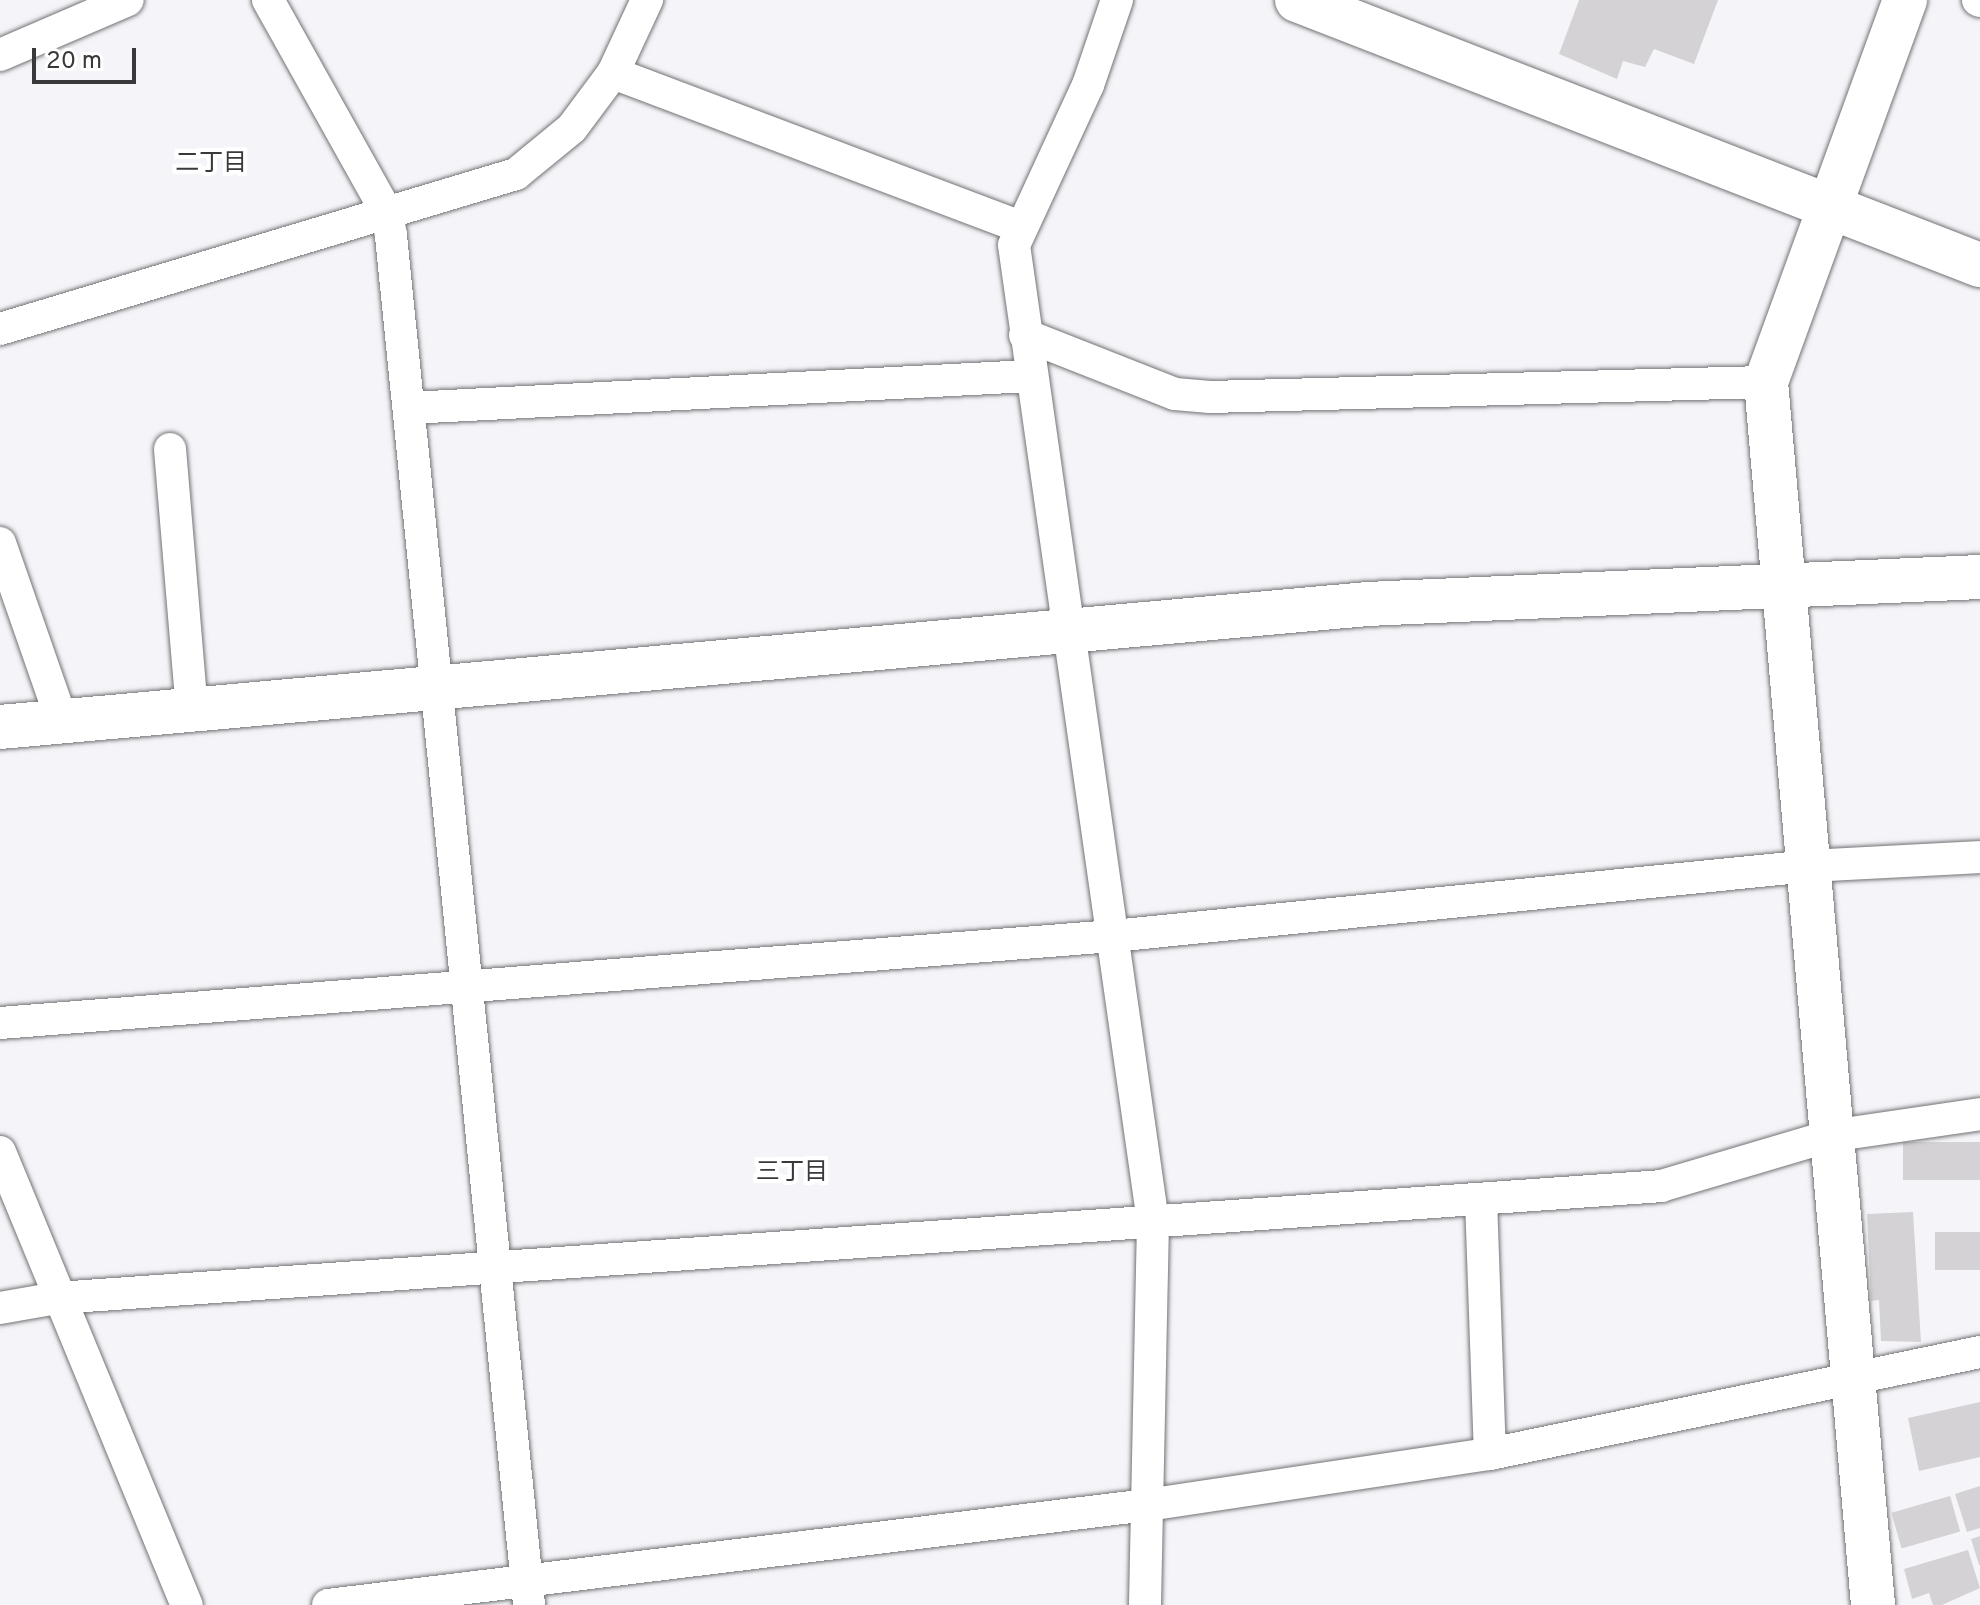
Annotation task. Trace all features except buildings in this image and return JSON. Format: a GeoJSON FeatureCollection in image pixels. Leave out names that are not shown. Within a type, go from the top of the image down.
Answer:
{"type":"FeatureCollection","features":[{"type":"Feature","properties":{"kind":"street"},"geometry":{"type":"LineString","coordinates":[[0,55],[128,0]]}},
{"type":"Feature","properties":{"kind":"street"},"geometry":{"type":"LineString","coordinates":[[268,0],[387,213],[409,408],[433,690],[469,983],[528,1592]]}},
{"type":"Feature","properties":{"kind":"street"},"geometry":{"type":"LineString","coordinates":[[0,329],[516,174],[572,128],[613,73],[647,0]]}},
{"type":"Feature","properties":{"kind":"street"},"geometry":{"type":"LineString","coordinates":[[1117,0],[1088,85],[1014,245],[1030,376],[1153,1222],[1145,1605]]}},
{"type":"Feature","properties":{"kind":"street"},"geometry":{"type":"LineString","coordinates":[[1297,0],[1980,265]]}},
{"type":"Feature","properties":{"kind":"street"},"geometry":{"type":"LineString","coordinates":[[1873,1605],[1850,1381],[1810,866],[1766,382],[1905,0]]}},
{"type":"Feature","properties":{"kind":"street"},"geometry":{"type":"LineString","coordinates":[[613,73],[1021,227]]}},
{"type":"Feature","properties":{"kind":"street"},"geometry":{"type":"LineString","coordinates":[[1025,335],[1175,394],[1210,397],[1766,382]]}},
{"type":"Feature","properties":{"kind":"street"},"geometry":{"type":"LineString","coordinates":[[409,408],[1030,376]]}},
{"type":"Feature","properties":{"kind":"street"},"geometry":{"type":"LineString","coordinates":[[170,449],[192,712]]}},
{"type":"Feature","properties":{"kind":"street"},"geometry":{"type":"LineString","coordinates":[[0,543],[62,721]]}},
{"type":"Feature","properties":{"kind":"street"},"geometry":{"type":"LineString","coordinates":[[0,727],[1069,635],[1367,604],[1980,577]]}},
{"type":"Feature","properties":{"kind":"street"},"geometry":{"type":"LineString","coordinates":[[0,1023],[469,983],[1113,936],[1810,866],[1980,857]]}},
{"type":"Feature","properties":{"kind":"street"},"geometry":{"type":"LineString","coordinates":[[0,1308],[57,1298],[1661,1186],[1830,1136],[1980,1114]]}},
{"type":"Feature","properties":{"kind":"street"},"geometry":{"type":"LineString","coordinates":[[0,1152],[57,1298],[187,1605]]}},
{"type":"Feature","properties":{"kind":"street"},"geometry":{"type":"LineString","coordinates":[[1481,1199],[1490,1454]]}},
{"type":"Feature","properties":{"kind":"street"},"geometry":{"type":"LineString","coordinates":[[328,1605],[528,1592],[1490,1454],[1980,1352]]}},
{"type":"Feature","properties":{"kind":"district","name":"二丁目"},"geometry":{"type":"Point","coordinates":[211,165]}},
{"type":"Feature","properties":{"kind":"district","name":"三丁目"},"geometry":{"type":"Point","coordinates":[792,1174]}}]}
